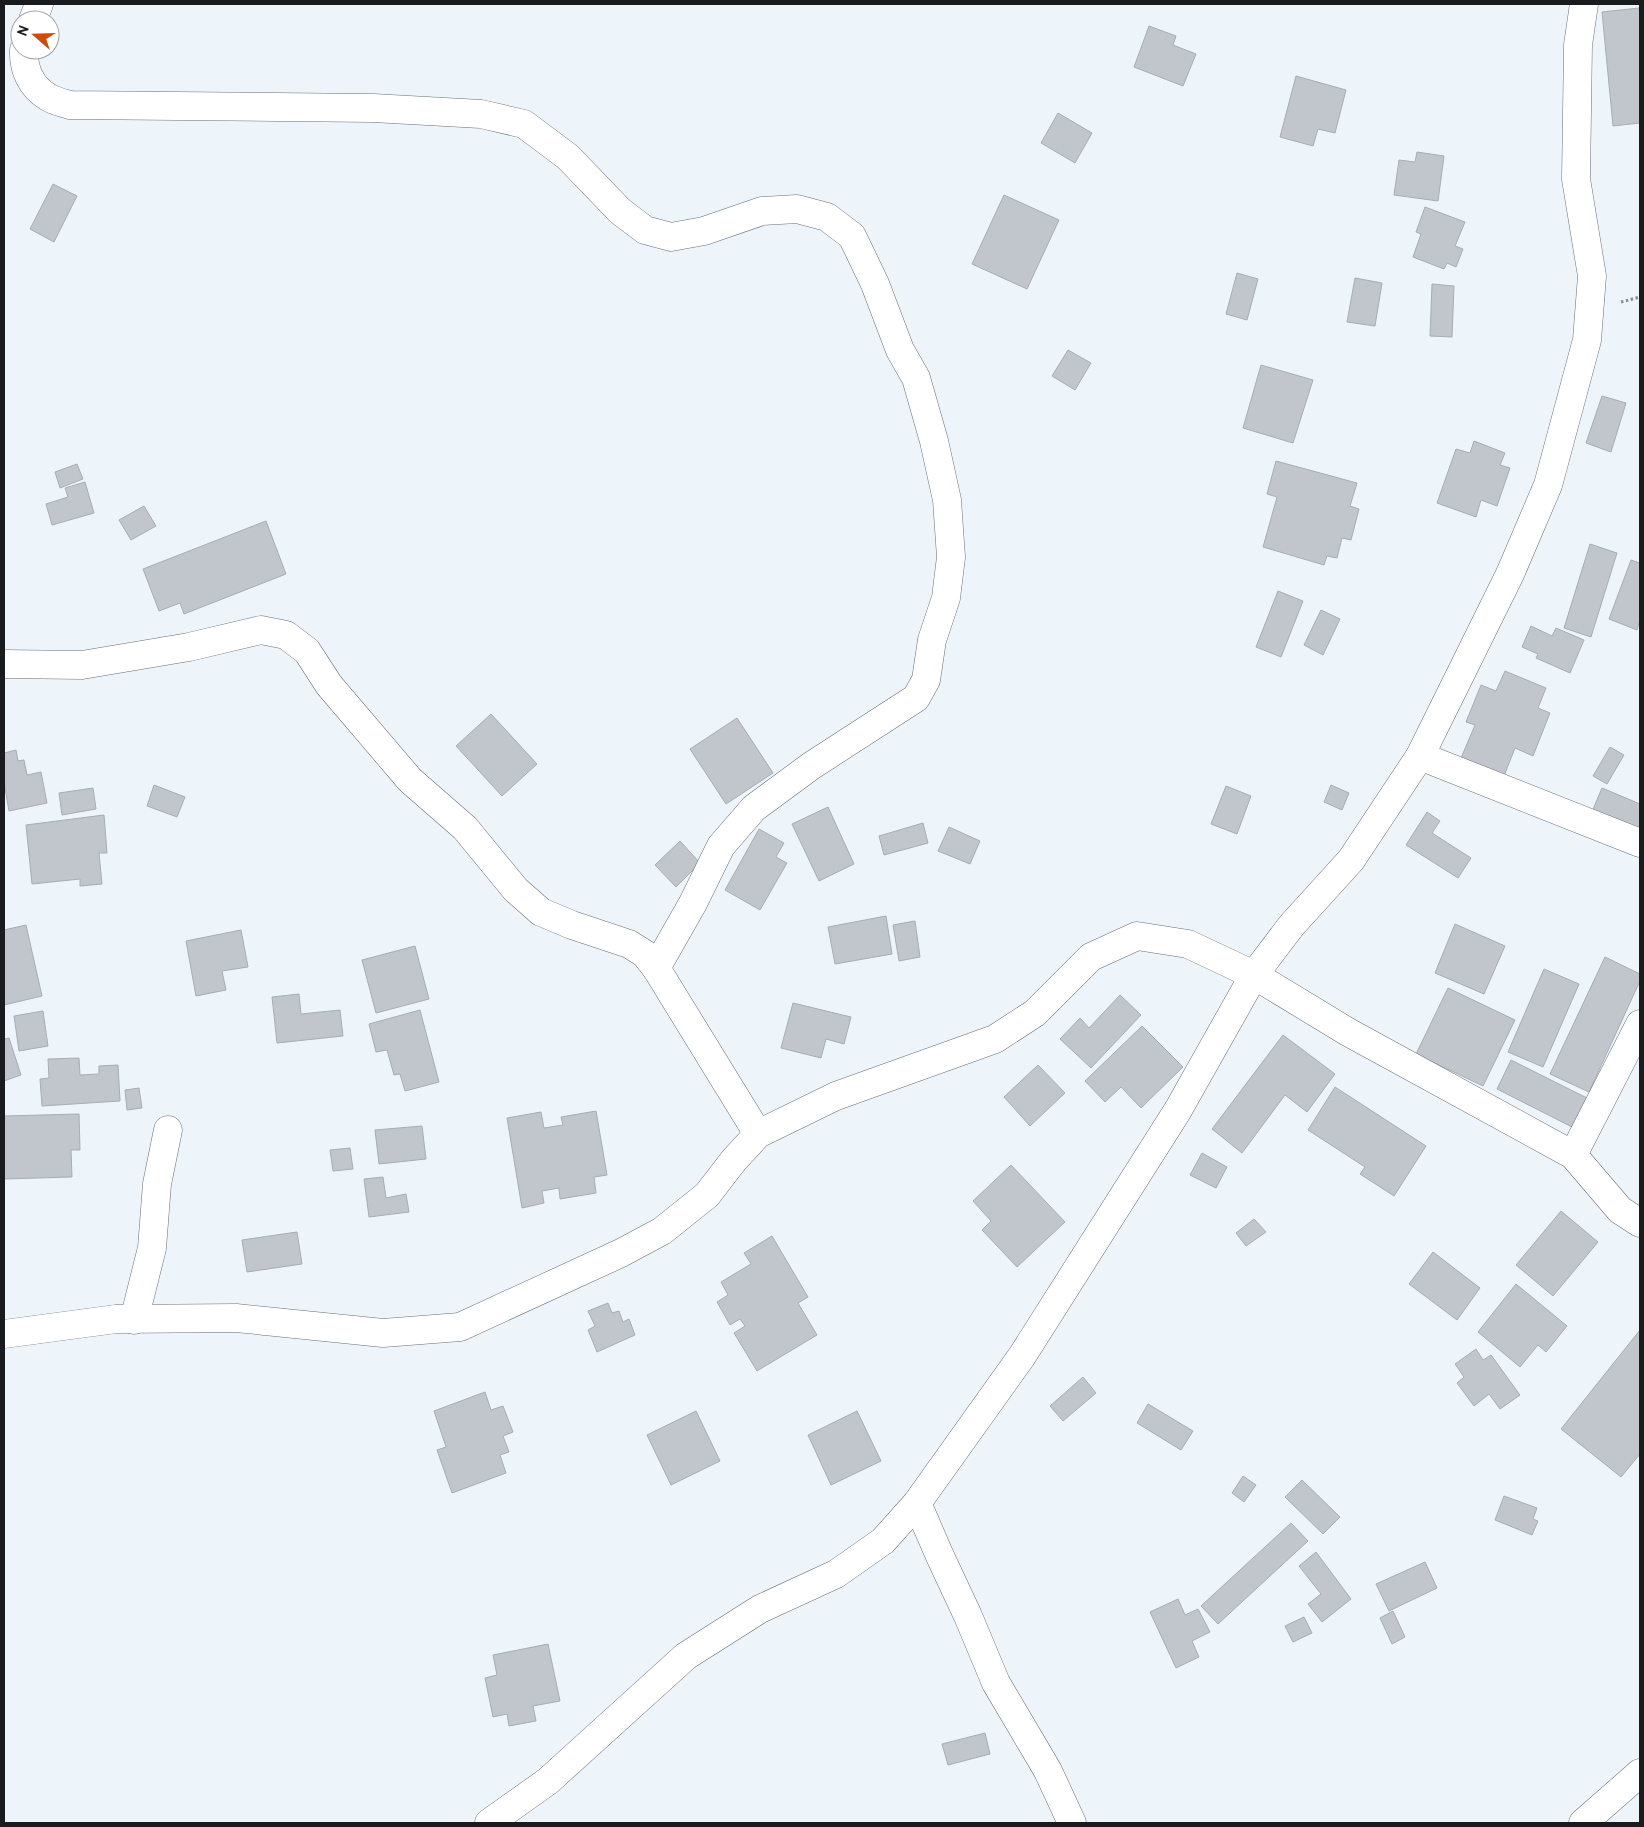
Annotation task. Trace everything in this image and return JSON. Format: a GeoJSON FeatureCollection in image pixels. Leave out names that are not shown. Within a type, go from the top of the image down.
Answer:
{"type":"FeatureCollection","features":[{"type":"Feature","properties":{"kind":"street"},"geometry":{"type":"LineString","coordinates":[[489,1823],[548,1781],[686,1656],[760,1610],[836,1574],[883,1541],[917,1503],[1022,1356],[1178,1110],[1254,975],[1291,926],[1351,860],[1420,756],[1510,574],[1548,484],[1587,340],[1592,276],[1576,179],[1578,45],[1584,4]]}},
{"type":"Feature","properties":{"kind":"street"},"geometry":{"type":"LineString","coordinates":[[23,60],[23,64],[32,82],[48,97],[70,105],[373,108],[480,114],[524,124],[568,157],[620,210],[644,230],[671,237],[704,231],[762,211],[797,209],[827,217],[852,236],[875,284],[900,350],[916,378],[934,441],[947,500],[951,557],[946,598],[932,640],[926,680],[916,698],[811,766],[754,808],[721,846],[693,903],[656,968]]}},
{"type":"Feature","properties":{"kind":"street"},"geometry":{"type":"LineString","coordinates":[[4,664],[82,665],[188,647],[261,630],[286,635],[307,651],[329,684],[410,780],[465,828],[516,890],[541,912],[572,925],[629,944],[645,954],[656,968],[758,1134]]}},
{"type":"Feature","properties":{"kind":"street"},"geometry":{"type":"LineString","coordinates":[[1420,756],[1640,843]]}},
{"type":"Feature","properties":{"kind":"street"},"geometry":{"type":"LineString","coordinates":[[4,1334],[116,1320],[236,1318],[383,1333],[460,1327],[622,1253],[662,1231],[707,1195],[734,1160],[758,1134],[836,1096],[995,1040],[1035,1013],[1091,957],[1136,936],[1188,944],[1254,975],[1348,1032],[1573,1155],[1620,1210],[1640,1223]]}},
{"type":"Feature","properties":{"kind":"street"},"geometry":{"type":"LineString","coordinates":[[1573,1155],[1640,1024]]}},
{"type":"Feature","properties":{"kind":"street"},"geometry":{"type":"LineString","coordinates":[[134,1320],[152,1248],[157,1184],[168,1130]]}},
{"type":"Feature","properties":{"kind":"street"},"geometry":{"type":"LineString","coordinates":[[917,1503],[968,1616],[996,1684],[1048,1771],[1072,1823]]}},
{"type":"Feature","properties":{"kind":"street"},"geometry":{"type":"LineString","coordinates":[[1583,1823],[1640,1773]]}},
{"type":"Feature","properties":{"kind":"building"},"geometry":{"type":"Polygon","coordinates":[[[1639,8],[1640,123],[1613,126],[1602,12],[1639,8]]]}},
{"type":"Feature","properties":{"kind":"building"},"geometry":{"type":"Polygon","coordinates":[[[1149,26],[1176,36],[1173,45],[1196,54],[1183,86],[1134,67],[1149,26]]]}},
{"type":"Feature","properties":{"kind":"building"},"geometry":{"type":"Polygon","coordinates":[[[1296,76],[1346,90],[1335,133],[1318,129],[1313,146],[1280,137],[1296,76]]]}},
{"type":"Feature","properties":{"kind":"building"},"geometry":{"type":"Polygon","coordinates":[[[1058,113],[1092,133],[1075,163],[1041,143],[1058,113]]]}},
{"type":"Feature","properties":{"kind":"building"},"geometry":{"type":"Polygon","coordinates":[[[1417,152],[1444,156],[1438,201],[1394,195],[1399,160],[1415,162],[1417,152]]]}},
{"type":"Feature","properties":{"kind":"building"},"geometry":{"type":"Polygon","coordinates":[[[53,184],[77,196],[54,242],[30,229],[53,184]]]}},
{"type":"Feature","properties":{"kind":"building"},"geometry":{"type":"Polygon","coordinates":[[[1004,195],[1059,220],[1027,289],[972,264],[1004,195]]]}},
{"type":"Feature","properties":{"kind":"building"},"geometry":{"type":"Polygon","coordinates":[[[1425,207],[1465,222],[1455,246],[1463,249],[1456,267],[1447,263],[1444,269],[1413,257],[1421,234],[1416,232],[1425,207]]]}},
{"type":"Feature","properties":{"kind":"building"},"geometry":{"type":"Polygon","coordinates":[[[1237,273],[1258,279],[1247,320],[1226,314],[1237,273]]]}},
{"type":"Feature","properties":{"kind":"building"},"geometry":{"type":"Polygon","coordinates":[[[1355,278],[1382,283],[1375,326],[1347,322],[1355,278]]]}},
{"type":"Feature","properties":{"kind":"building"},"geometry":{"type":"Polygon","coordinates":[[[1432,284],[1454,286],[1452,337],[1430,336],[1432,284]]]}},
{"type":"Feature","properties":{"kind":"building"},"geometry":{"type":"Polygon","coordinates":[[[1068,350],[1091,363],[1075,390],[1052,376],[1068,350]]]}},
{"type":"Feature","properties":{"kind":"building"},"geometry":{"type":"Polygon","coordinates":[[[1261,365],[1313,380],[1293,443],[1243,428],[1261,365]]]}},
{"type":"Feature","properties":{"kind":"building"},"geometry":{"type":"Polygon","coordinates":[[[1602,396],[1626,403],[1611,452],[1586,443],[1602,396]]]}},
{"type":"Feature","properties":{"kind":"building"},"geometry":{"type":"Polygon","coordinates":[[[1474,441],[1505,453],[1500,465],[1510,468],[1497,506],[1481,500],[1476,517],[1437,503],[1456,449],[1470,453],[1474,441]]]}},
{"type":"Feature","properties":{"kind":"building"},"geometry":{"type":"Polygon","coordinates":[[[1276,461],[1357,483],[1350,506],[1359,509],[1351,540],[1342,538],[1337,558],[1327,556],[1324,565],[1263,547],[1277,497],[1267,494],[1276,461]]]}},
{"type":"Feature","properties":{"kind":"building"},"geometry":{"type":"Polygon","coordinates":[[[77,464],[83,479],[60,488],[55,472],[77,464]]]}},
{"type":"Feature","properties":{"kind":"building"},"geometry":{"type":"Polygon","coordinates":[[[85,482],[94,513],[52,525],[46,504],[68,497],[65,488],[85,482]]]}},
{"type":"Feature","properties":{"kind":"building"},"geometry":{"type":"Polygon","coordinates":[[[144,506],[156,526],[131,540],[119,520],[144,506]]]}},
{"type":"Feature","properties":{"kind":"building"},"geometry":{"type":"Polygon","coordinates":[[[266,521],[286,574],[184,614],[180,603],[159,611],[143,569],[266,521]]]}},
{"type":"Feature","properties":{"kind":"building"},"geometry":{"type":"Polygon","coordinates":[[[1590,544],[1617,553],[1591,637],[1564,628],[1590,544]]]}},
{"type":"Feature","properties":{"kind":"building"},"geometry":{"type":"Polygon","coordinates":[[[1631,560],[1640,563],[1640,620],[1637,630],[1609,619],[1631,560]]]}},
{"type":"Feature","properties":{"kind":"building"},"geometry":{"type":"Polygon","coordinates":[[[1278,591],[1303,601],[1281,657],[1256,647],[1278,591]]]}},
{"type":"Feature","properties":{"kind":"building"},"geometry":{"type":"Polygon","coordinates":[[[1321,610],[1340,619],[1323,655],[1304,645],[1321,610]]]}},
{"type":"Feature","properties":{"kind":"building"},"geometry":{"type":"Polygon","coordinates":[[[1531,626],[1552,636],[1556,628],[1584,640],[1570,673],[1536,658],[1538,654],[1522,647],[1531,626]]]}},
{"type":"Feature","properties":{"kind":"building"},"geometry":{"type":"Polygon","coordinates":[[[1505,671],[1546,688],[1538,708],[1550,713],[1533,756],[1515,748],[1504,776],[1461,758],[1475,725],[1466,722],[1481,685],[1496,691],[1505,671]]]}},
{"type":"Feature","properties":{"kind":"building"},"geometry":{"type":"Polygon","coordinates":[[[491,714],[537,764],[502,796],[456,746],[491,714]]]}},
{"type":"Feature","properties":{"kind":"building"},"geometry":{"type":"Polygon","coordinates":[[[737,718],[773,773],[726,804],[690,749],[737,718]]]}},
{"type":"Feature","properties":{"kind":"building"},"geometry":{"type":"Polygon","coordinates":[[[1610,747],[1624,755],[1607,784],[1593,776],[1610,747]]]}},
{"type":"Feature","properties":{"kind":"building"},"geometry":{"type":"Polygon","coordinates":[[[16,750],[18,761],[24,760],[27,775],[41,772],[47,803],[9,811],[4,782],[4,753],[16,750]]]}},
{"type":"Feature","properties":{"kind":"building"},"geometry":{"type":"Polygon","coordinates":[[[154,785],[185,797],[177,817],[147,806],[154,785]]]}},
{"type":"Feature","properties":{"kind":"building"},"geometry":{"type":"Polygon","coordinates":[[[1331,785],[1349,793],[1342,810],[1324,802],[1331,785]]]}},
{"type":"Feature","properties":{"kind":"building"},"geometry":{"type":"Polygon","coordinates":[[[1226,786],[1251,796],[1237,834],[1211,824],[1226,786]]]}},
{"type":"Feature","properties":{"kind":"building"},"geometry":{"type":"Polygon","coordinates":[[[93,788],[96,809],[62,815],[59,793],[93,788]]]}},
{"type":"Feature","properties":{"kind":"building"},"geometry":{"type":"Polygon","coordinates":[[[1602,788],[1640,804],[1640,830],[1591,814],[1602,788]]]}},
{"type":"Feature","properties":{"kind":"building"},"geometry":{"type":"Polygon","coordinates":[[[828,807],[854,864],[819,881],[792,824],[828,807]]]}},
{"type":"Feature","properties":{"kind":"building"},"geometry":{"type":"Polygon","coordinates":[[[1427,812],[1440,821],[1432,833],[1471,858],[1458,878],[1406,845],[1427,812]]]}},
{"type":"Feature","properties":{"kind":"building"},"geometry":{"type":"Polygon","coordinates":[[[104,815],[107,853],[99,853],[102,884],[80,886],[80,879],[32,884],[26,825],[104,815]]]}},
{"type":"Feature","properties":{"kind":"building"},"geometry":{"type":"Polygon","coordinates":[[[923,823],[928,843],[884,855],[879,836],[923,823]]]}},
{"type":"Feature","properties":{"kind":"building"},"geometry":{"type":"Polygon","coordinates":[[[949,827],[980,841],[970,864],[938,851],[949,827]]]}},
{"type":"Feature","properties":{"kind":"building"},"geometry":{"type":"Polygon","coordinates":[[[759,829],[784,843],[776,857],[787,863],[760,910],[725,890],[759,829]]]}},
{"type":"Feature","properties":{"kind":"building"},"geometry":{"type":"Polygon","coordinates":[[[680,841],[700,863],[676,887],[655,865],[680,841]]]}},
{"type":"Feature","properties":{"kind":"building"},"geometry":{"type":"Polygon","coordinates":[[[886,916],[892,954],[835,964],[828,927],[886,916]]]}},
{"type":"Feature","properties":{"kind":"building"},"geometry":{"type":"Polygon","coordinates":[[[915,921],[920,957],[899,961],[893,925],[915,921]]]}},
{"type":"Feature","properties":{"kind":"building"},"geometry":{"type":"Polygon","coordinates":[[[1455,924],[1505,946],[1484,994],[1435,973],[1455,924]]]}},
{"type":"Feature","properties":{"kind":"building"},"geometry":{"type":"Polygon","coordinates":[[[26,925],[42,996],[4,1005],[4,930],[26,925]]]}},
{"type":"Feature","properties":{"kind":"building"},"geometry":{"type":"Polygon","coordinates":[[[241,930],[248,967],[222,971],[226,990],[196,996],[186,941],[241,930]]]}},
{"type":"Feature","properties":{"kind":"building"},"geometry":{"type":"Polygon","coordinates":[[[415,946],[429,999],[376,1013],[362,960],[415,946]]]}},
{"type":"Feature","properties":{"kind":"building"},"geometry":{"type":"Polygon","coordinates":[[[1605,957],[1640,974],[1640,981],[1589,1092],[1550,1074],[1605,957]]]}},
{"type":"Feature","properties":{"kind":"building"},"geometry":{"type":"Polygon","coordinates":[[[1544,969],[1579,984],[1543,1067],[1508,1052],[1544,969]]]}},
{"type":"Feature","properties":{"kind":"building"},"geometry":{"type":"Polygon","coordinates":[[[1448,988],[1515,1020],[1483,1086],[1416,1054],[1448,988]]]}},
{"type":"Feature","properties":{"kind":"building"},"geometry":{"type":"Polygon","coordinates":[[[299,994],[301,1014],[340,1010],[343,1036],[277,1043],[272,997],[299,994]]]}},
{"type":"Feature","properties":{"kind":"building"},"geometry":{"type":"Polygon","coordinates":[[[1120,995],[1141,1015],[1091,1068],[1060,1039],[1080,1018],[1089,1028],[1120,995]]]}},
{"type":"Feature","properties":{"kind":"building"},"geometry":{"type":"Polygon","coordinates":[[[793,1003],[851,1017],[844,1044],[826,1039],[821,1058],[781,1048],[793,1003]]]}},
{"type":"Feature","properties":{"kind":"building"},"geometry":{"type":"Polygon","coordinates":[[[420,1010],[439,1082],[405,1091],[400,1074],[394,1075],[387,1050],[376,1052],[369,1024],[420,1010]]]}},
{"type":"Feature","properties":{"kind":"building"},"geometry":{"type":"Polygon","coordinates":[[[43,1011],[48,1046],[19,1051],[14,1016],[43,1011]]]}},
{"type":"Feature","properties":{"kind":"building"},"geometry":{"type":"Polygon","coordinates":[[[1142,1026],[1183,1067],[1141,1108],[1121,1087],[1105,1102],[1085,1081],[1142,1026]]]}},
{"type":"Feature","properties":{"kind":"building"},"geometry":{"type":"Polygon","coordinates":[[[1283,1035],[1335,1074],[1307,1112],[1285,1095],[1242,1153],[1212,1129],[1283,1035]]]}},
{"type":"Feature","properties":{"kind":"building"},"geometry":{"type":"Polygon","coordinates":[[[4,1037],[5,1039],[9,1038],[21,1075],[4,1081],[4,1037]]]}},
{"type":"Feature","properties":{"kind":"building"},"geometry":{"type":"Polygon","coordinates":[[[79,1058],[80,1075],[99,1074],[99,1066],[118,1065],[120,1101],[42,1106],[40,1079],[49,1078],[48,1059],[79,1058]]]}},
{"type":"Feature","properties":{"kind":"building"},"geometry":{"type":"Polygon","coordinates":[[[1511,1060],[1587,1098],[1572,1127],[1497,1089],[1511,1060]]]}},
{"type":"Feature","properties":{"kind":"building"},"geometry":{"type":"Polygon","coordinates":[[[1038,1065],[1065,1093],[1030,1126],[1004,1097],[1038,1065]]]}},
{"type":"Feature","properties":{"kind":"building"},"geometry":{"type":"Polygon","coordinates":[[[1335,1087],[1426,1146],[1394,1196],[1360,1174],[1365,1167],[1308,1130],[1335,1087]]]}},
{"type":"Feature","properties":{"kind":"building"},"geometry":{"type":"Polygon","coordinates":[[[139,1088],[142,1108],[127,1110],[125,1090],[139,1088]]]}},
{"type":"Feature","properties":{"kind":"building"},"geometry":{"type":"Polygon","coordinates":[[[596,1111],[607,1175],[594,1177],[596,1193],[560,1199],[559,1188],[542,1191],[544,1203],[522,1208],[507,1118],[541,1112],[544,1128],[563,1125],[561,1117],[596,1111]]]}},
{"type":"Feature","properties":{"kind":"building"},"geometry":{"type":"Polygon","coordinates":[[[79,1114],[80,1150],[71,1150],[72,1177],[4,1179],[4,1116],[79,1114]]]}},
{"type":"Feature","properties":{"kind":"building"},"geometry":{"type":"Polygon","coordinates":[[[422,1126],[426,1159],[379,1164],[375,1130],[422,1126]]]}},
{"type":"Feature","properties":{"kind":"building"},"geometry":{"type":"Polygon","coordinates":[[[350,1148],[353,1169],[333,1171],[330,1150],[350,1148]]]}},
{"type":"Feature","properties":{"kind":"building"},"geometry":{"type":"Polygon","coordinates":[[[1202,1153],[1227,1167],[1216,1188],[1190,1175],[1202,1153]]]}},
{"type":"Feature","properties":{"kind":"building"},"geometry":{"type":"Polygon","coordinates":[[[1011,1165],[1065,1222],[1017,1267],[982,1230],[991,1221],[973,1201],[1011,1165]]]}},
{"type":"Feature","properties":{"kind":"building"},"geometry":{"type":"Polygon","coordinates":[[[383,1177],[386,1198],[406,1194],[409,1212],[369,1217],[364,1179],[383,1177]]]}},
{"type":"Feature","properties":{"kind":"building"},"geometry":{"type":"Polygon","coordinates":[[[1561,1211],[1598,1242],[1553,1296],[1516,1265],[1561,1211]]]}},
{"type":"Feature","properties":{"kind":"building"},"geometry":{"type":"Polygon","coordinates":[[[1254,1219],[1266,1232],[1246,1246],[1236,1233],[1254,1219]]]}},
{"type":"Feature","properties":{"kind":"building"},"geometry":{"type":"Polygon","coordinates":[[[297,1232],[302,1264],[247,1272],[242,1240],[297,1232]]]}},
{"type":"Feature","properties":{"kind":"building"},"geometry":{"type":"Polygon","coordinates":[[[772,1236],[808,1297],[798,1303],[817,1335],[757,1371],[734,1333],[745,1326],[740,1319],[730,1325],[717,1302],[728,1295],[721,1282],[751,1264],[744,1253],[772,1236]]]}},
{"type":"Feature","properties":{"kind":"building"},"geometry":{"type":"Polygon","coordinates":[[[1433,1252],[1480,1288],[1457,1320],[1409,1284],[1433,1252]]]}},
{"type":"Feature","properties":{"kind":"building"},"geometry":{"type":"Polygon","coordinates":[[[1516,1284],[1567,1326],[1546,1352],[1538,1345],[1520,1367],[1478,1332],[1516,1284]]]}},
{"type":"Feature","properties":{"kind":"building"},"geometry":{"type":"Polygon","coordinates":[[[608,1303],[612,1313],[619,1311],[623,1322],[629,1319],[635,1335],[597,1352],[588,1330],[595,1326],[588,1311],[608,1303]]]}},
{"type":"Feature","properties":{"kind":"building"},"geometry":{"type":"Polygon","coordinates":[[[1640,1330],[1640,1454],[1621,1477],[1561,1429],[1640,1330]]]}},
{"type":"Feature","properties":{"kind":"building"},"geometry":{"type":"Polygon","coordinates":[[[1476,1349],[1483,1360],[1491,1355],[1520,1395],[1500,1409],[1489,1394],[1474,1406],[1457,1383],[1464,1377],[1455,1364],[1476,1349]]]}},
{"type":"Feature","properties":{"kind":"building"},"geometry":{"type":"Polygon","coordinates":[[[1083,1377],[1096,1393],[1063,1421],[1050,1406],[1083,1377]]]}},
{"type":"Feature","properties":{"kind":"building"},"geometry":{"type":"Polygon","coordinates":[[[485,1392],[491,1410],[503,1406],[513,1432],[503,1436],[509,1452],[500,1455],[506,1473],[452,1493],[437,1450],[446,1447],[434,1411],[485,1392]]]}},
{"type":"Feature","properties":{"kind":"building"},"geometry":{"type":"Polygon","coordinates":[[[1148,1404],[1193,1431],[1181,1450],[1137,1423],[1148,1404]]]}},
{"type":"Feature","properties":{"kind":"building"},"geometry":{"type":"Polygon","coordinates":[[[696,1411],[720,1461],[671,1485],[647,1435],[696,1411]]]}},
{"type":"Feature","properties":{"kind":"building"},"geometry":{"type":"Polygon","coordinates":[[[857,1411],[881,1461],[831,1485],[808,1435],[857,1411]]]}},
{"type":"Feature","properties":{"kind":"building"},"geometry":{"type":"Polygon","coordinates":[[[1243,1476],[1256,1485],[1244,1502],[1232,1493],[1243,1476]]]}},
{"type":"Feature","properties":{"kind":"building"},"geometry":{"type":"Polygon","coordinates":[[[1302,1480],[1340,1517],[1323,1534],[1285,1497],[1302,1480]]]}},
{"type":"Feature","properties":{"kind":"building"},"geometry":{"type":"Polygon","coordinates":[[[1504,1496],[1537,1508],[1533,1519],[1538,1521],[1532,1535],[1495,1520],[1504,1496]]]}},
{"type":"Feature","properties":{"kind":"building"},"geometry":{"type":"Polygon","coordinates":[[[1291,1523],[1308,1541],[1218,1624],[1201,1606],[1291,1523]]]}},
{"type":"Feature","properties":{"kind":"building"},"geometry":{"type":"Polygon","coordinates":[[[1316,1552],[1351,1599],[1322,1622],[1308,1604],[1321,1594],[1299,1566],[1316,1552]]]}},
{"type":"Feature","properties":{"kind":"building"},"geometry":{"type":"Polygon","coordinates":[[[1425,1562],[1437,1588],[1389,1611],[1376,1584],[1425,1562]]]}},
{"type":"Feature","properties":{"kind":"building"},"geometry":{"type":"Polygon","coordinates":[[[1178,1599],[1185,1615],[1198,1609],[1210,1632],[1192,1641],[1199,1657],[1176,1668],[1150,1612],[1178,1599]]]}},
{"type":"Feature","properties":{"kind":"building"},"geometry":{"type":"Polygon","coordinates":[[[1393,1611],[1405,1637],[1392,1644],[1380,1618],[1393,1611]]]}},
{"type":"Feature","properties":{"kind":"building"},"geometry":{"type":"Polygon","coordinates":[[[1304,1617],[1312,1633],[1293,1642],[1285,1626],[1304,1617]]]}},
{"type":"Feature","properties":{"kind":"building"},"geometry":{"type":"Polygon","coordinates":[[[548,1644],[560,1701],[533,1706],[536,1721],[509,1726],[507,1714],[493,1717],[485,1678],[497,1675],[493,1655],[548,1644]]]}},
{"type":"Feature","properties":{"kind":"building"},"geometry":{"type":"Polygon","coordinates":[[[985,1733],[990,1754],[948,1765],[942,1744],[985,1733]]]}}]}
